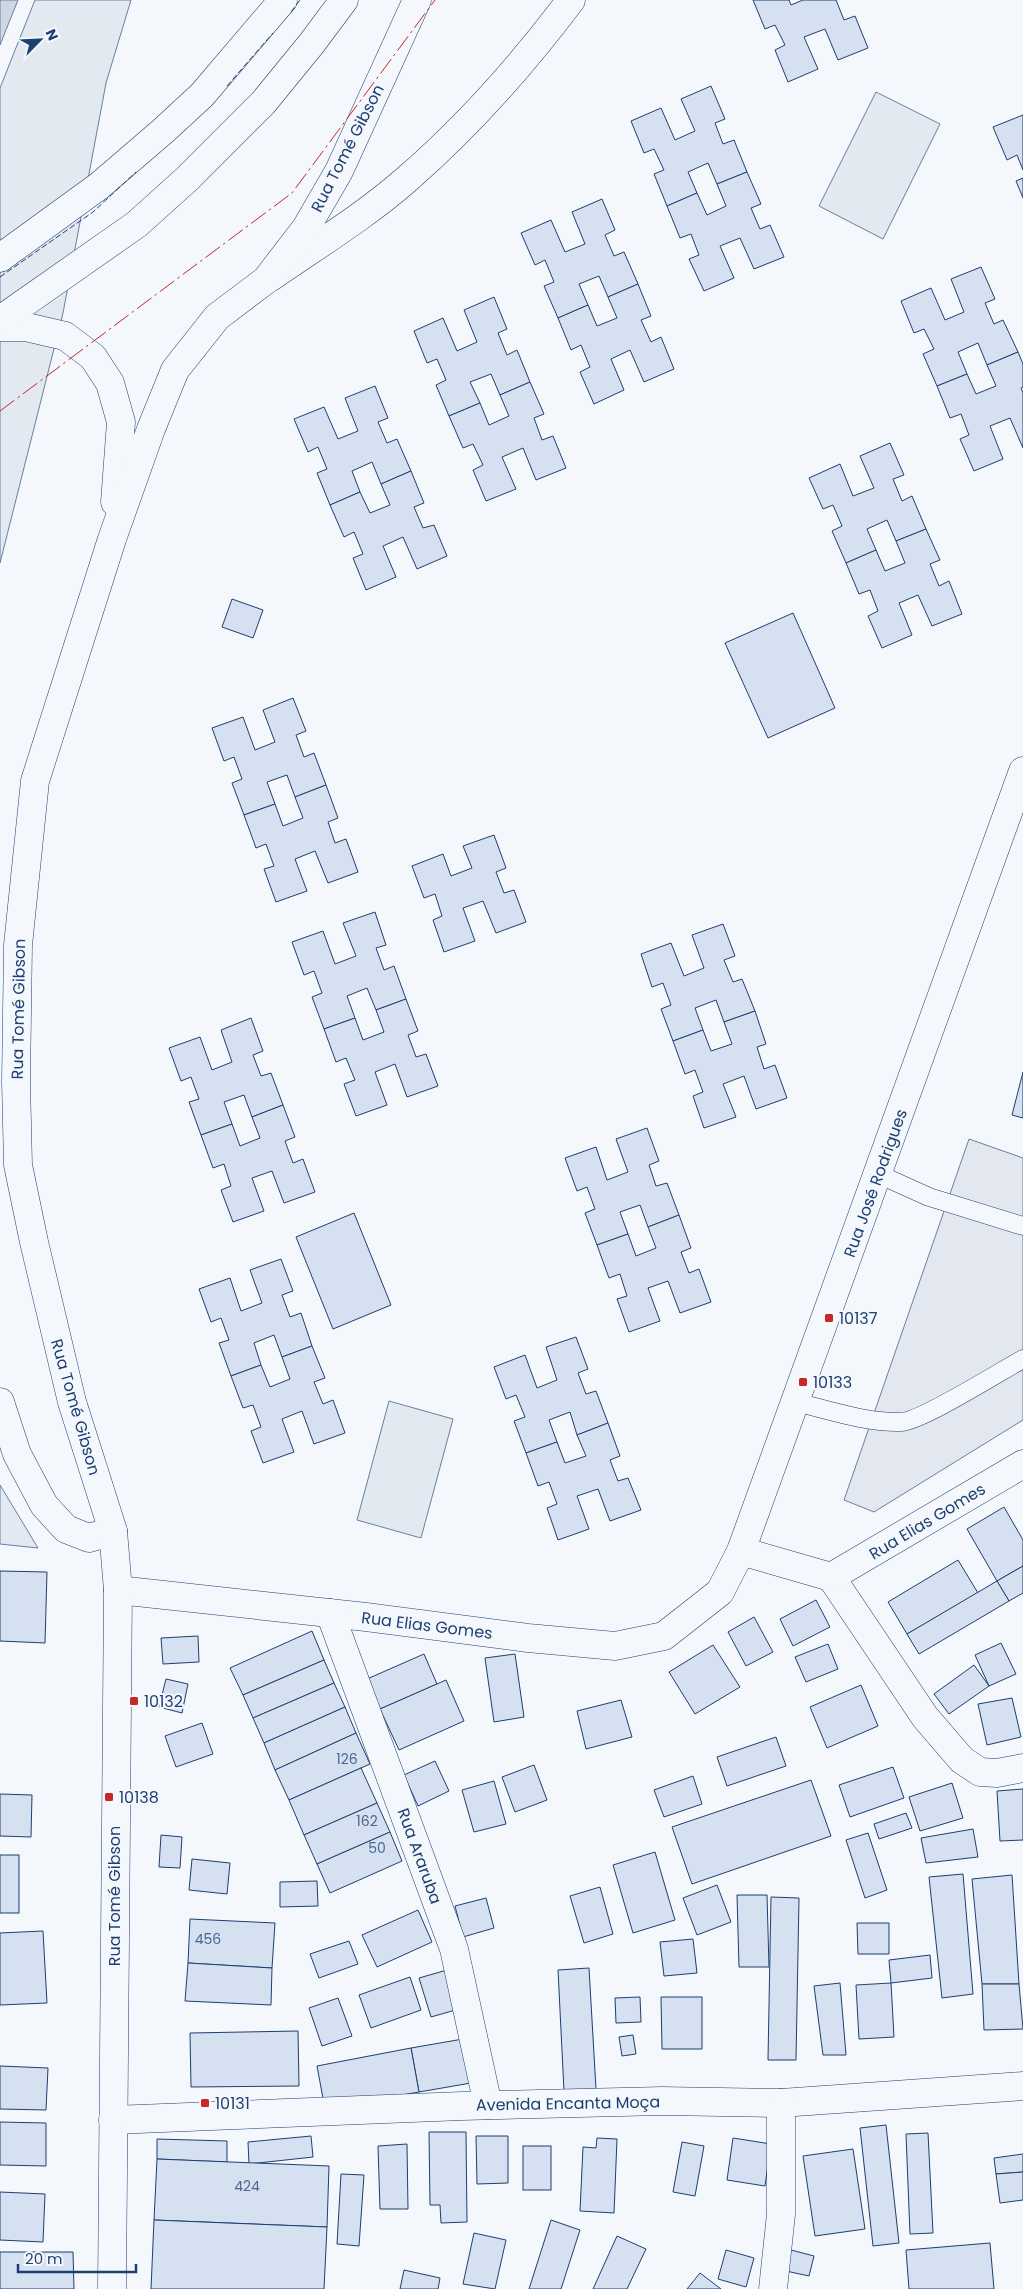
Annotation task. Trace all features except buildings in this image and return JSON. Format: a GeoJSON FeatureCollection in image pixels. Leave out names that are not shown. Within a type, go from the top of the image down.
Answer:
{"type":"FeatureCollection","features":[{"type":"Feature","properties":{"kind":"street"},"geometry":{"type":"LineString","coordinates":[[0,258],[99,186],[163,131],[202,94],[283,0]]}},
{"type":"Feature","properties":{"kind":"street"},"geometry":{"type":"LineString","coordinates":[[0,320],[137,224],[188,178],[263,103],[344,0]]}},
{"type":"Feature","properties":{"kind":"street","name":"Rua Tomé Gibson"},"geometry":{"type":"LineString","coordinates":[[112,2289],[118,1590],[113,1531],[72,1402],[34,1242],[18,1165],[16,1082],[18,945],[35,781],[112,539],[151,429],[175,370],[217,317],[266,280],[306,228],[339,172],[417,0]]}},
{"type":"Feature","properties":{"kind":"street"},"geometry":{"type":"LineString","coordinates":[[266,280],[407,180],[485,104],[538,44],[570,0]]}},
{"type":"Feature","properties":{"kind":"street","name":"Rua Tomé Gibson"},"geometry":{"type":"LineString","coordinates":[[0,327],[26,327],[65,336],[93,357],[110,383],[121,422],[112,539]]}},
{"type":"Feature","properties":{"kind":"street","name":"Rua José Rodrigues"},"geometry":{"type":"LineString","coordinates":[[720,1592],[741,1551],[1023,771]]}},
{"type":"Feature","properties":{"kind":"street"},"geometry":{"type":"LineString","coordinates":[[0,1402],[17,1454],[44,1505],[66,1529],[90,1538],[113,1531]]}},
{"type":"Feature","properties":{"kind":"street","name":"Rua Elias Gomes"},"geometry":{"type":"LineString","coordinates":[[831,1577],[1023,1464]]}},
{"type":"Feature","properties":{"kind":"street"},"geometry":{"type":"LineString","coordinates":[[741,1551],[831,1577],[925,1717],[962,1760],[980,1772],[997,1772],[1023,1768]]}},
{"type":"Feature","properties":{"kind":"street","name":"Rua Elias Gomes"},"geometry":{"type":"LineString","coordinates":[[118,1590],[330,1613],[528,1638],[615,1646],[664,1636],[720,1592]]}},
{"type":"Feature","properties":{"kind":"street","name":"Rua Araruba"},"geometry":{"type":"LineString","coordinates":[[330,1613],[454,1949],[488,2106]]}},
{"type":"Feature","properties":{"kind":"street","name":"Avenida Encanta Moça"},"geometry":{"type":"LineString","coordinates":[[113,2120],[662,2101],[781,2102],[1023,2086]]}},
{"type":"Feature","properties":{"kind":"street"},"geometry":{"type":"LineString","coordinates":[[773,2289],[781,2214],[781,2102]]}},
{"type":"Feature","properties":{"kind":"lane"},"geometry":{"type":"LineString","coordinates":[[878,1174],[929,1196],[1023,1226]]}},
{"type":"Feature","properties":{"kind":"lane"},"geometry":{"type":"LineString","coordinates":[[795,1402],[861,1417],[902,1422],[930,1410],[1023,1359]]}},
{"type":"Feature","properties":{"kind":"shaded area"},"geometry":{"type":"Polygon","coordinates":[[[0,0],[18,0],[0,45],[0,0]]]}},
{"type":"Feature","properties":{"kind":"shaded area"},"geometry":{"type":"Polygon","coordinates":[[[35,0],[131,0],[106,83],[63,313],[0,563],[0,88],[35,0]]]}},
{"type":"Feature","properties":{"kind":"shaded area"},"geometry":{"type":"Polygon","coordinates":[[[876,92],[940,124],[883,239],[819,206],[876,92]]]}},
{"type":"Feature","properties":{"kind":"shaded area"},"geometry":{"type":"Polygon","coordinates":[[[969,1139],[1023,1158],[1023,1420],[874,1512],[844,1500],[969,1139]]]}},
{"type":"Feature","properties":{"kind":"shaded area"},"geometry":{"type":"Polygon","coordinates":[[[389,1401],[453,1419],[421,1538],[357,1520],[389,1401]]]}},
{"type":"Feature","properties":{"kind":"shaded area"},"geometry":{"type":"Polygon","coordinates":[[[0,1485],[38,1548],[0,1544],[0,1485]]]}},
{"type":"Feature","properties":{"kind":"fence"},"geometry":{"type":"LineString","coordinates":[[291,12],[300,0]]}},
{"type":"Feature","properties":{"kind":"fence"},"geometry":{"type":"LineString","coordinates":[[227,86],[273,33]]}},
{"type":"Feature","properties":{"kind":"fence"},"geometry":{"type":"LineString","coordinates":[[0,277],[93,212],[136,172]]}},
{"type":"Feature","properties":{"kind":"power"},"geometry":{"type":"LineString","coordinates":[[0,411],[292,193],[435,0]]}},
{"type":"Feature","properties":{"kind":"place","name":"10137"},"geometry":{"type":"Point","coordinates":[829,1318]}},
{"type":"Feature","properties":{"kind":"place","name":"10133"},"geometry":{"type":"Point","coordinates":[803,1382]}},
{"type":"Feature","properties":{"kind":"place","name":"10132"},"geometry":{"type":"Point","coordinates":[134,1701]}},
{"type":"Feature","properties":{"kind":"place","name":"10138"},"geometry":{"type":"Point","coordinates":[109,1797]}},
{"type":"Feature","properties":{"kind":"place","name":"10131"},"geometry":{"type":"Point","coordinates":[205,2103]}}]}
